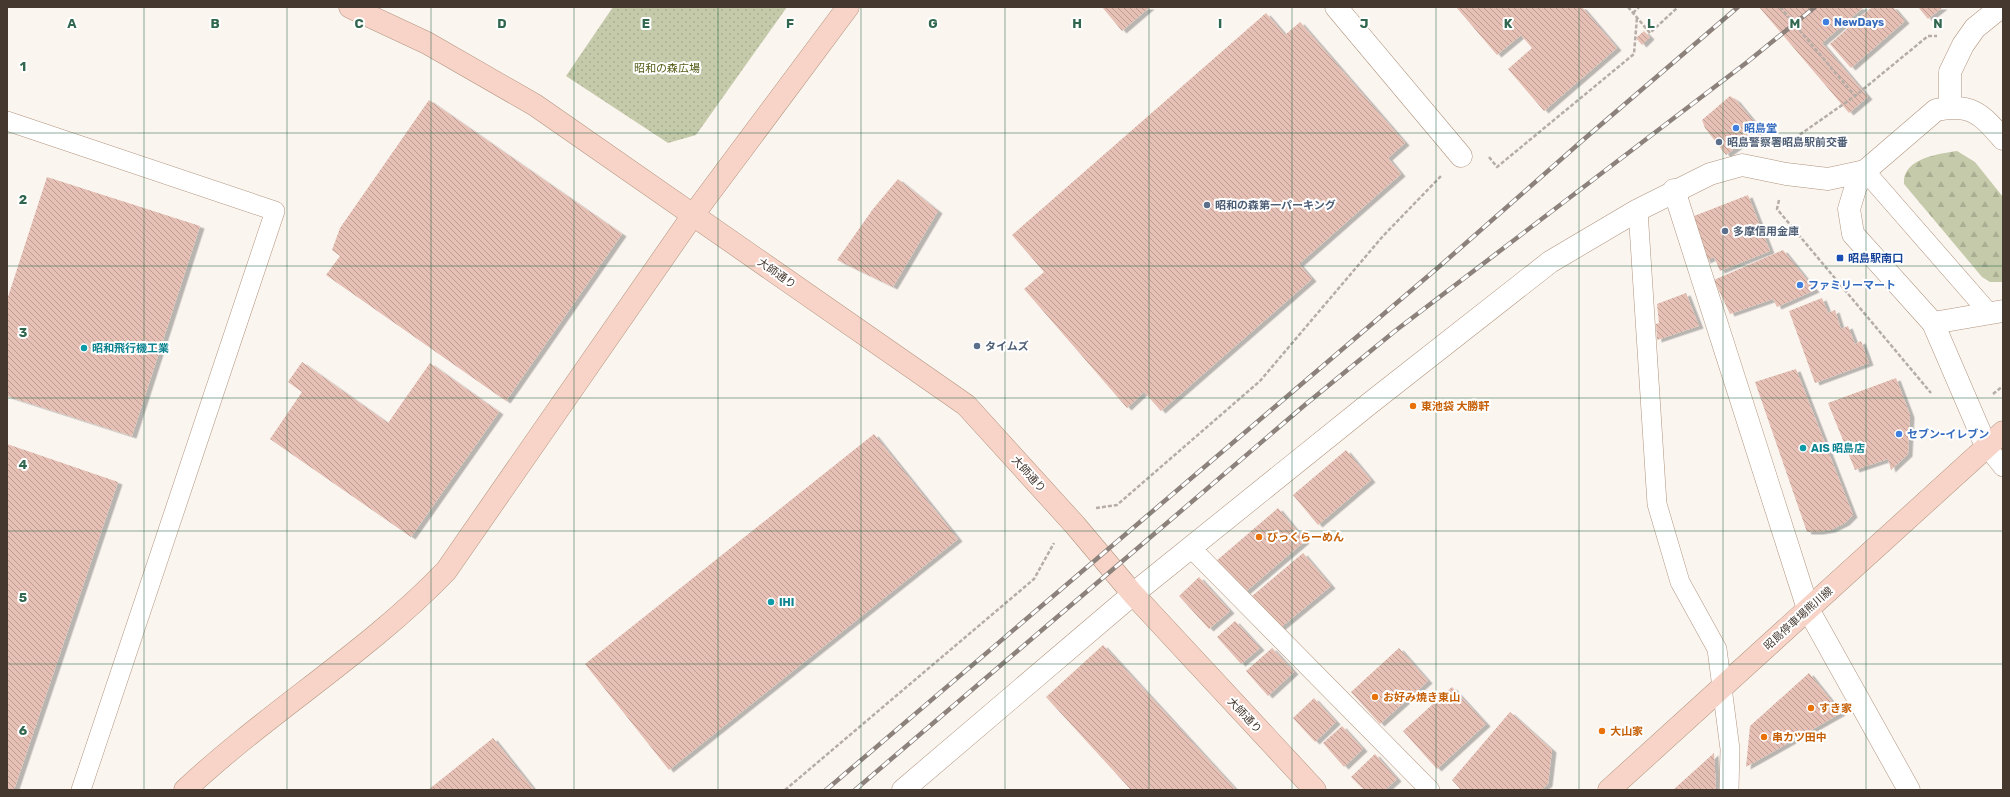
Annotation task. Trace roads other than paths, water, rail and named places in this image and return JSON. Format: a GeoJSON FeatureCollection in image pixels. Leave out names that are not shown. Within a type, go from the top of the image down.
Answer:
{"type":"FeatureCollection","features":[{"type":"Feature","properties":{"kind":"street"},"geometry":{"type":"LineString","coordinates":[[185,790],[227,753],[405,611],[446,571],[693,215],[848,7]]}},
{"type":"Feature","properties":{"kind":"street"},"geometry":{"type":"LineString","coordinates":[[1336,7],[1461,156]]}},
{"type":"Feature","properties":{"kind":"street"},"geometry":{"type":"LineString","coordinates":[[1950,107],[1950,72],[1962,45],[1976,28],[2001,7]]}},
{"type":"Feature","properties":{"kind":"street","name":"大師通り"},"geometry":{"type":"LineString","coordinates":[[359,9],[426,43],[534,105],[966,404],[1075,525],[1132,594],[1315,790]]}},
{"type":"Feature","properties":{"kind":"street"},"geometry":{"type":"LineString","coordinates":[[1986,446],[1933,323],[1853,234],[1849,209],[1856,186],[1865,171],[1936,110],[1950,107],[1969,109],[1984,117],[2003,139]]}},
{"type":"Feature","properties":{"kind":"street"},"geometry":{"type":"LineString","coordinates":[[903,790],[1132,594],[1192,548],[1369,404],[1550,262],[1674,190],[1710,174],[1742,165],[1786,174],[1828,179],[1865,171]]}},
{"type":"Feature","properties":{"kind":"street"},"geometry":{"type":"LineString","coordinates":[[1674,190],[1808,609],[1909,790]]}},
{"type":"Feature","properties":{"kind":"street"},"geometry":{"type":"LineString","coordinates":[[1933,323],[1996,312]]}},
{"type":"Feature","properties":{"kind":"street","name":"昭島停車場熊川線"},"geometry":{"type":"LineString","coordinates":[[1609,790],[2003,432]]}},
{"type":"Feature","properties":{"kind":"lane"},"geometry":{"type":"LineString","coordinates":[[7,120],[275,211],[81,790]]}},
{"type":"Feature","properties":{"kind":"lane"},"geometry":{"type":"LineString","coordinates":[[1865,171],[1996,312]]}},
{"type":"Feature","properties":{"kind":"lane"},"geometry":{"type":"LineString","coordinates":[[1638,210],[1657,504],[1680,582],[1717,649],[1730,749],[1729,790]]}},
{"type":"Feature","properties":{"kind":"lane"},"geometry":{"type":"LineString","coordinates":[[1986,446],[2003,467]]}},
{"type":"Feature","properties":{"kind":"lane"},"geometry":{"type":"LineString","coordinates":[[1192,548],[1430,790]]}},
{"type":"Feature","properties":{"kind":"railway"},"geometry":{"type":"LineString","coordinates":[[826,790],[1441,265],[1583,140],[1738,7]]}},
{"type":"Feature","properties":{"kind":"railway"},"geometry":{"type":"LineString","coordinates":[[855,790],[1306,404],[1395,331],[1746,63],[1815,7]]}},
{"type":"Feature","properties":{"kind":"place","name":"NewDays"},"geometry":{"type":"Point","coordinates":[1826,22]}},
{"type":"Feature","properties":{"kind":"place","name":"昭島堂"},"geometry":{"type":"Point","coordinates":[1736,128]}},
{"type":"Feature","properties":{"kind":"place","name":"昭島警察署昭島駅前交番"},"geometry":{"type":"Point","coordinates":[1719,142]}},
{"type":"Feature","properties":{"kind":"place","name":"昭和の森第一パーキング"},"geometry":{"type":"Point","coordinates":[1207,205]}},
{"type":"Feature","properties":{"kind":"place","name":"多摩信用金庫"},"geometry":{"type":"Point","coordinates":[1725,231]}},
{"type":"Feature","properties":{"kind":"place","name":"昭島駅南口"},"geometry":{"type":"Point","coordinates":[1840,258]}},
{"type":"Feature","properties":{"kind":"place","name":"ファミリーマート"},"geometry":{"type":"Point","coordinates":[1800,285]}},
{"type":"Feature","properties":{"kind":"place","name":"タイムズ"},"geometry":{"type":"Point","coordinates":[977,346]}},
{"type":"Feature","properties":{"kind":"place","name":"昭和飛行機工業"},"geometry":{"type":"Point","coordinates":[84,348]}},
{"type":"Feature","properties":{"kind":"place","name":"東池袋 大勝軒"},"geometry":{"type":"Point","coordinates":[1413,406]}},
{"type":"Feature","properties":{"kind":"place","name":"セブン-イレブン"},"geometry":{"type":"Point","coordinates":[1899,434]}},
{"type":"Feature","properties":{"kind":"place","name":"AIS 昭島店"},"geometry":{"type":"Point","coordinates":[1803,448]}},
{"type":"Feature","properties":{"kind":"place","name":"びっくらーめん"},"geometry":{"type":"Point","coordinates":[1259,537]}},
{"type":"Feature","properties":{"kind":"place","name":"IHI"},"geometry":{"type":"Point","coordinates":[771,602]}},
{"type":"Feature","properties":{"kind":"place","name":"お好み焼き東山"},"geometry":{"type":"Point","coordinates":[1375,697]}},
{"type":"Feature","properties":{"kind":"place","name":"すき家"},"geometry":{"type":"Point","coordinates":[1811,708]}},
{"type":"Feature","properties":{"kind":"place","name":"大山家"},"geometry":{"type":"Point","coordinates":[1602,731]}},
{"type":"Feature","properties":{"kind":"place","name":"串カツ田中"},"geometry":{"type":"Point","coordinates":[1764,737]}},
{"type":"Feature","properties":{"kind":"park label","name":"昭和の森広場"},"geometry":{"type":"Point","coordinates":[667,68]}}]}
